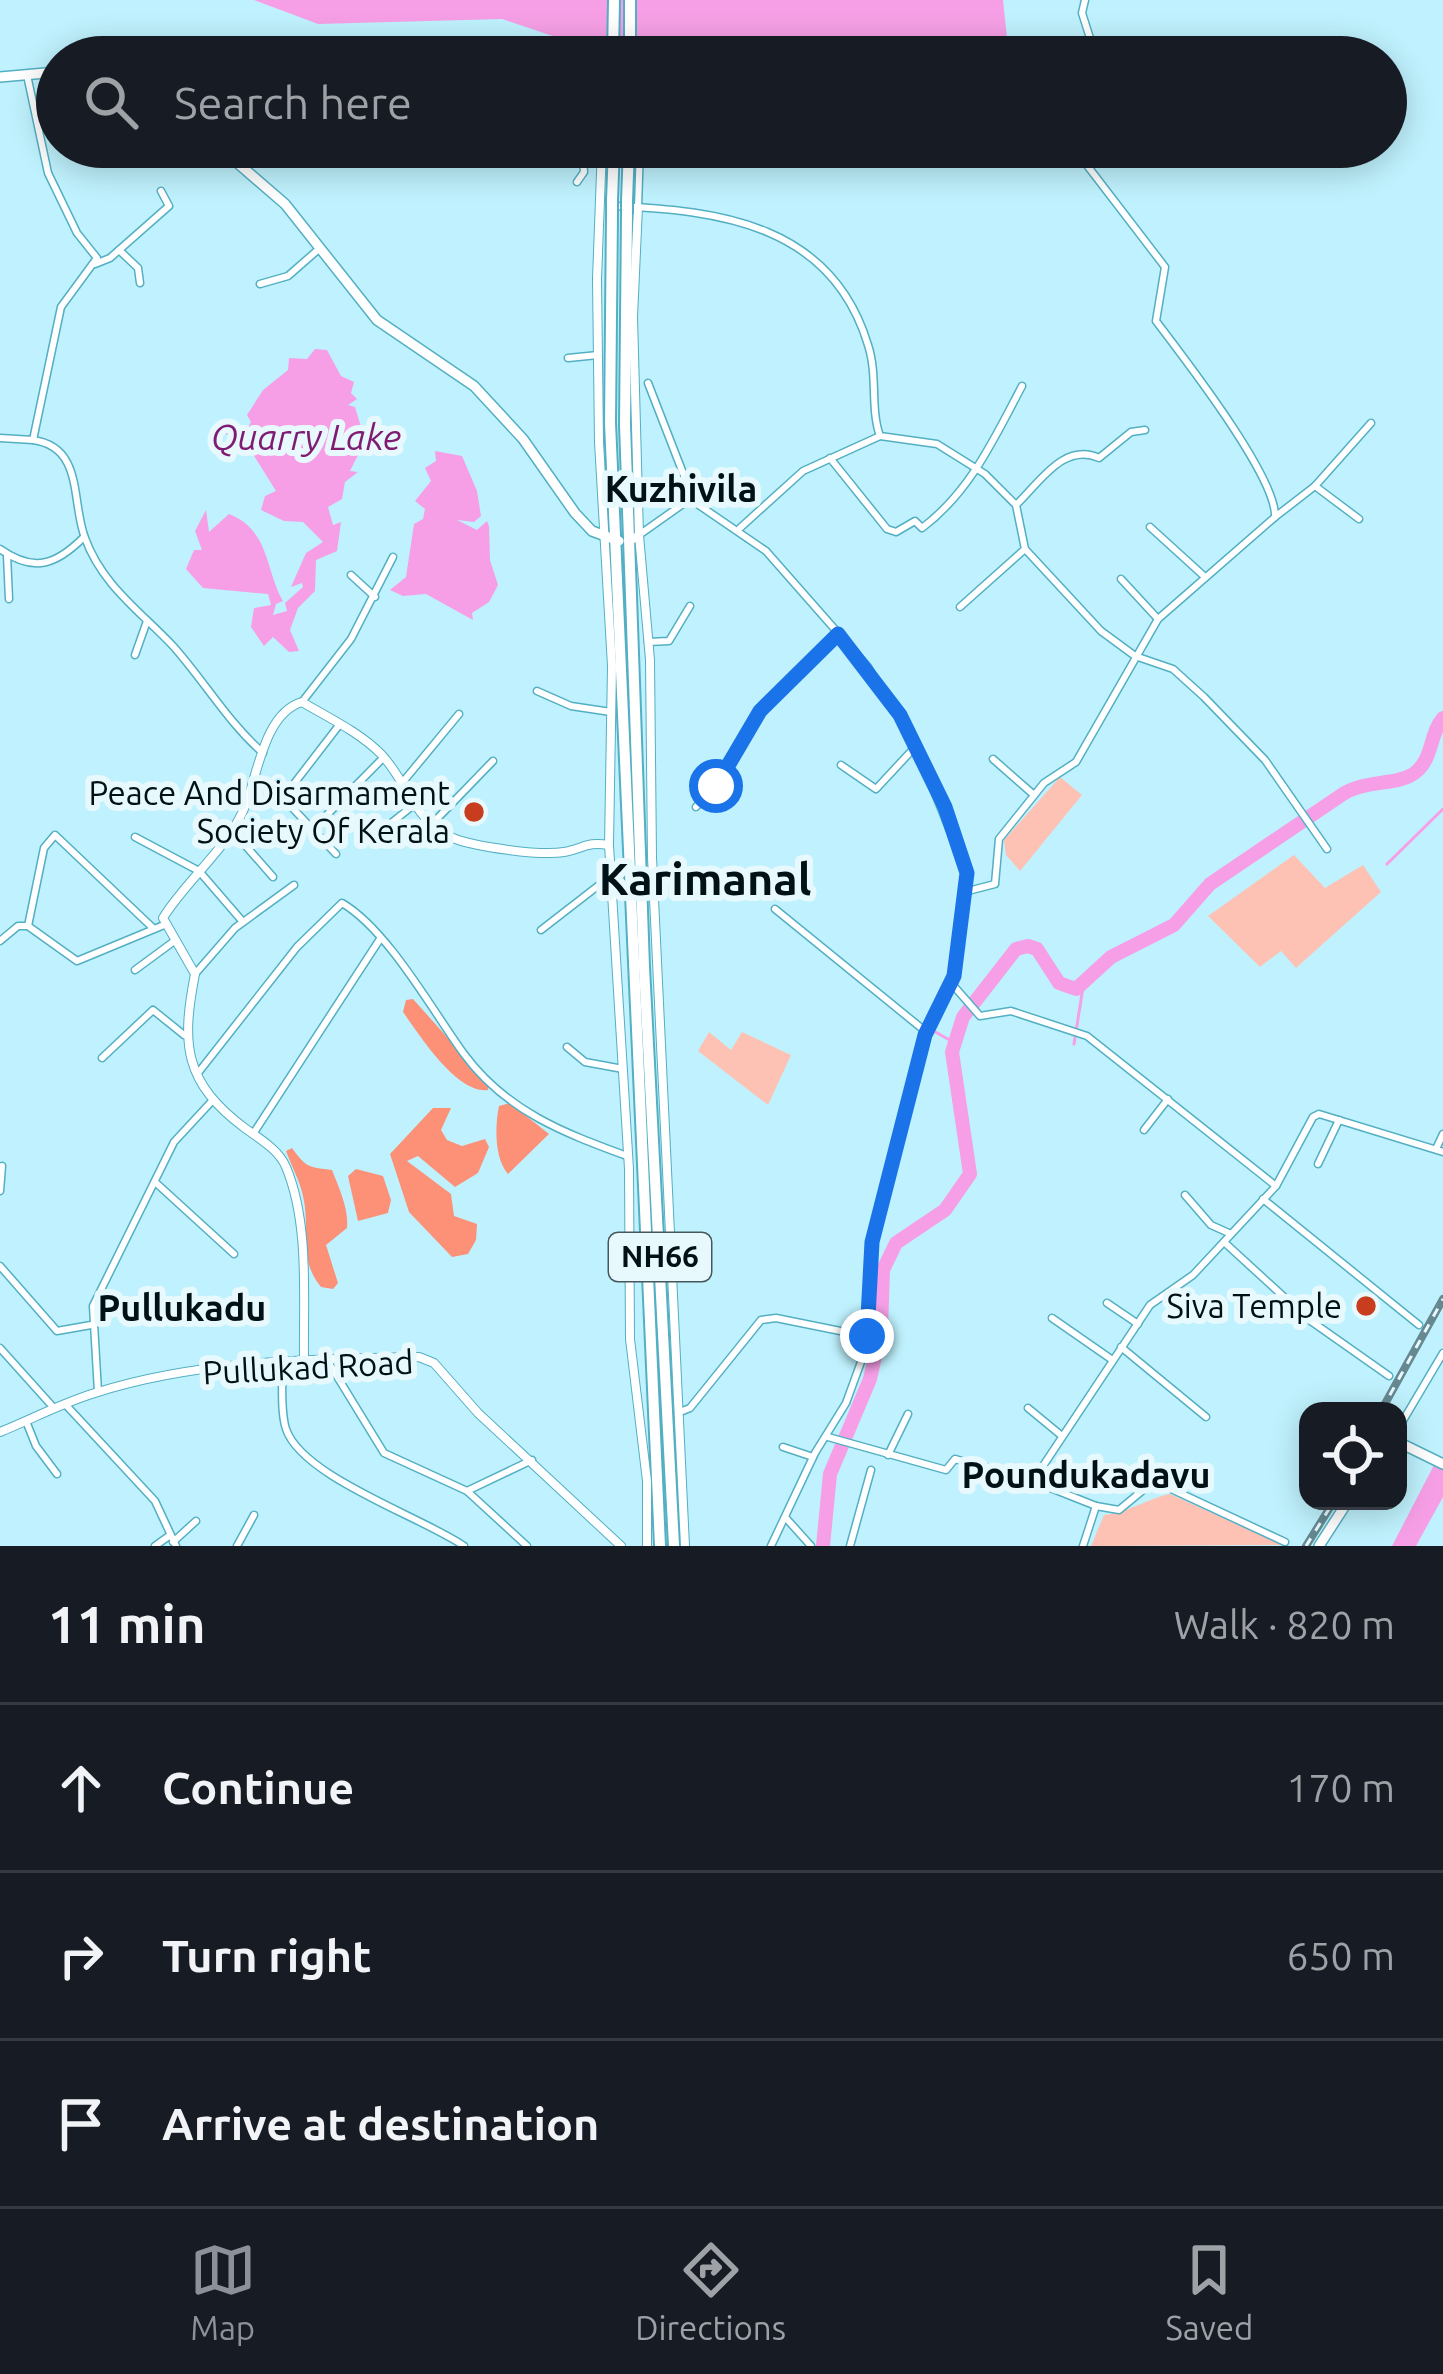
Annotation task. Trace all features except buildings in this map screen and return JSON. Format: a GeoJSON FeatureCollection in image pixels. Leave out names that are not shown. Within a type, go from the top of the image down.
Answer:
{"type":"FeatureCollection","features":[{"type":"Feature","properties":{"kind":"highway"},"geometry":{"type":"LineString","coordinates":[[613,36],[614,0]]}},
{"type":"Feature","properties":{"kind":"highway"},"geometry":{"type":"LineString","coordinates":[[630,0],[630,36]]}},
{"type":"Feature","properties":{"kind":"highway","name":"NH66"},"geometry":{"type":"LineString","coordinates":[[612,168],[610,539],[660,1546]]}},
{"type":"Feature","properties":{"kind":"highway","name":"NH66"},"geometry":{"type":"LineString","coordinates":[[630,168],[644,967],[674,1546]]}},
{"type":"Feature","properties":{"kind":"main road"},"geometry":{"type":"LineString","coordinates":[[0,77],[36,72]]}},
{"type":"Feature","properties":{"kind":"main road"},"geometry":{"type":"LineString","coordinates":[[243,168],[284,204],[377,320],[474,386],[523,439],[575,513],[610,539],[635,538]]}},
{"type":"Feature","properties":{"kind":"main road"},"geometry":{"type":"LineString","coordinates":[[1407,1446],[1443,1464]]}},
{"type":"Feature","properties":{"kind":"main road"},"geometry":{"type":"LineString","coordinates":[[1319,1546],[1342,1510]]}},
{"type":"Feature","properties":{"kind":"street"},"geometry":{"type":"LineString","coordinates":[[1085,0],[1082,13],[1089,36]]}},
{"type":"Feature","properties":{"kind":"street"},"geometry":{"type":"LineString","coordinates":[[26,72],[36,118]]}},
{"type":"Feature","properties":{"kind":"street"},"geometry":{"type":"LineString","coordinates":[[47,168],[77,233],[96,254],[95,264]]}},
{"type":"Feature","properties":{"kind":"street"},"geometry":{"type":"LineString","coordinates":[[578,182],[584,168]]}},
{"type":"Feature","properties":{"kind":"street"},"geometry":{"type":"LineString","coordinates":[[604,168],[609,206],[598,355],[610,539],[609,845],[627,1156],[630,1339],[647,1481],[647,1546]]}},
{"type":"Feature","properties":{"kind":"street"},"geometry":{"type":"LineString","coordinates":[[631,207],[637,168]]}},
{"type":"Feature","properties":{"kind":"street"},"geometry":{"type":"LineString","coordinates":[[1088,168],[1165,267],[1156,320],[1239,440],[1276,502],[1275,517]]}},
{"type":"Feature","properties":{"kind":"street"},"geometry":{"type":"LineString","coordinates":[[33,440],[61,307],[95,264],[119,250],[169,206],[161,191]]}},
{"type":"Feature","properties":{"kind":"street"},"geometry":{"type":"LineString","coordinates":[[609,206],[672,207],[744,224],[813,254],[866,336],[877,371],[880,436]]}},
{"type":"Feature","properties":{"kind":"street"},"geometry":{"type":"LineString","coordinates":[[260,284],[288,276],[320,248]]}},
{"type":"Feature","properties":{"kind":"street"},"geometry":{"type":"LineString","coordinates":[[119,250],[137,268],[140,283]]}},
{"type":"Feature","properties":{"kind":"street"},"geometry":{"type":"LineString","coordinates":[[568,358],[598,355]]}},
{"type":"Feature","properties":{"kind":"street"},"geometry":{"type":"LineString","coordinates":[[648,383],[688,486],[699,501],[766,551],[868,667],[916,746],[945,807],[967,873],[952,984],[925,1035],[872,1242],[867,1336],[856,1380],[830,1439],[813,1457],[771,1546]]}},
{"type":"Feature","properties":{"kind":"street"},"geometry":{"type":"LineString","coordinates":[[830,458],[886,529],[896,532],[915,521],[922,528],[978,468],[1022,386]]}},
{"type":"Feature","properties":{"kind":"street"},"geometry":{"type":"LineString","coordinates":[[968,892],[995,884],[998,839],[1055,772],[1076,762],[1158,619],[1315,486],[1371,423]]}},
{"type":"Feature","properties":{"kind":"street"},"geometry":{"type":"LineString","coordinates":[[1016,505],[1078,450],[1099,458],[1130,432],[1145,430]]}},
{"type":"Feature","properties":{"kind":"street"},"geometry":{"type":"LineString","coordinates":[[739,530],[783,485],[880,436],[937,444],[978,468],[1016,505],[1025,549],[1101,632],[1135,656],[1173,668],[1265,760],[1327,849]]}},
{"type":"Feature","properties":{"kind":"street"},"geometry":{"type":"LineString","coordinates":[[0,438],[33,440],[62,452],[72,467],[84,537],[106,579],[174,648],[229,723],[263,753]]}},
{"type":"Feature","properties":{"kind":"street"},"geometry":{"type":"LineString","coordinates":[[1063,460],[1076,465]]}},
{"type":"Feature","properties":{"kind":"street"},"geometry":{"type":"LineString","coordinates":[[1315,486],[1358,519]]}},
{"type":"Feature","properties":{"kind":"street"},"geometry":{"type":"LineString","coordinates":[[685,1546],[652,857],[648,642],[635,538],[678,504],[699,501]]}},
{"type":"Feature","properties":{"kind":"street"},"geometry":{"type":"LineString","coordinates":[[1150,526],[1205,577]]}},
{"type":"Feature","properties":{"kind":"street"},"geometry":{"type":"LineString","coordinates":[[3,552],[35,566],[56,562],[84,537]]}},
{"type":"Feature","properties":{"kind":"street"},"geometry":{"type":"LineString","coordinates":[[960,607],[1025,549]]}},
{"type":"Feature","properties":{"kind":"street"},"geometry":{"type":"LineString","coordinates":[[3,552],[9,599]]}},
{"type":"Feature","properties":{"kind":"street"},"geometry":{"type":"LineString","coordinates":[[0,941],[18,926],[28,926],[77,961],[159,927],[231,829],[287,708],[302,702],[341,653],[393,556]]}},
{"type":"Feature","properties":{"kind":"street"},"geometry":{"type":"LineString","coordinates":[[351,575],[375,597]]}},
{"type":"Feature","properties":{"kind":"street"},"geometry":{"type":"LineString","coordinates":[[1120,579],[1158,619]]}},
{"type":"Feature","properties":{"kind":"street"},"geometry":{"type":"LineString","coordinates":[[648,642],[670,641],[690,606]]}},
{"type":"Feature","properties":{"kind":"street"},"geometry":{"type":"LineString","coordinates":[[135,656],[148,621]]}},
{"type":"Feature","properties":{"kind":"street"},"geometry":{"type":"LineString","coordinates":[[696,807],[716,786],[760,711],[838,634]]}},
{"type":"Feature","properties":{"kind":"street"},"geometry":{"type":"LineString","coordinates":[[537,691],[571,706],[611,712]]}},
{"type":"Feature","properties":{"kind":"street"},"geometry":{"type":"LineString","coordinates":[[302,702],[384,757],[431,825],[477,845],[568,852],[593,842],[609,845]]}},
{"type":"Feature","properties":{"kind":"street"},"geometry":{"type":"LineString","coordinates":[[401,783],[459,714]]}},
{"type":"Feature","properties":{"kind":"street"},"geometry":{"type":"LineString","coordinates":[[336,854],[283,798],[340,724]]}},
{"type":"Feature","properties":{"kind":"street"},"geometry":{"type":"LineString","coordinates":[[841,765],[876,789],[916,746]]}},
{"type":"Feature","properties":{"kind":"street"},"geometry":{"type":"LineString","coordinates":[[313,830],[384,757]]}},
{"type":"Feature","properties":{"kind":"street"},"geometry":{"type":"LineString","coordinates":[[993,759],[1034,795]]}},
{"type":"Feature","properties":{"kind":"street"},"geometry":{"type":"LineString","coordinates":[[431,825],[494,761]]}},
{"type":"Feature","properties":{"kind":"street"},"geometry":{"type":"LineString","coordinates":[[369,841],[416,803]]}},
{"type":"Feature","properties":{"kind":"street"},"geometry":{"type":"LineString","coordinates":[[231,829],[273,877]]}},
{"type":"Feature","properties":{"kind":"street"},"geometry":{"type":"LineString","coordinates":[[28,926],[44,848],[56,835],[159,927],[195,974]]}},
{"type":"Feature","properties":{"kind":"street"},"geometry":{"type":"LineString","coordinates":[[135,837],[199,872],[243,922]]}},
{"type":"Feature","properties":{"kind":"street"},"geometry":{"type":"LineString","coordinates":[[541,930],[612,875]]}},
{"type":"Feature","properties":{"kind":"street"},"geometry":{"type":"LineString","coordinates":[[294,885],[243,922],[195,974],[184,1035],[212,1101],[285,1162],[296,1195],[304,1361]]}},
{"type":"Feature","properties":{"kind":"street"},"geometry":{"type":"LineString","coordinates":[[198,1073],[331,910],[342,903],[356,911],[380,940],[486,1079],[559,1133],[627,1156]]}},
{"type":"Feature","properties":{"kind":"street"},"geometry":{"type":"LineString","coordinates":[[775,909],[922,1024],[925,1035]]}},
{"type":"Feature","properties":{"kind":"street"},"geometry":{"type":"LineString","coordinates":[[254,1134],[380,940]]}},
{"type":"Feature","properties":{"kind":"street"},"geometry":{"type":"LineString","coordinates":[[135,970],[173,942]]}},
{"type":"Feature","properties":{"kind":"street"},"geometry":{"type":"LineString","coordinates":[[952,984],[974,1012],[1024,1013],[1087,1036],[1276,1186]]}},
{"type":"Feature","properties":{"kind":"street"},"geometry":{"type":"LineString","coordinates":[[101,1058],[153,1010],[184,1035]]}},
{"type":"Feature","properties":{"kind":"street"},"geometry":{"type":"LineString","coordinates":[[566,1047],[585,1062],[623,1069]]}},
{"type":"Feature","properties":{"kind":"street"},"geometry":{"type":"LineString","coordinates":[[1144,1130],[1168,1099]]}},
{"type":"Feature","properties":{"kind":"street"},"geometry":{"type":"LineString","coordinates":[[98,1392],[93,1306],[174,1142],[212,1101]]}},
{"type":"Feature","properties":{"kind":"street"},"geometry":{"type":"LineString","coordinates":[[1033,1481],[1150,1305],[1192,1275],[1276,1186],[1313,1117],[1339,1120],[1439,1150],[1443,1134]]}},
{"type":"Feature","properties":{"kind":"street"},"geometry":{"type":"LineString","coordinates":[[1318,1164],[1339,1120]]}},
{"type":"Feature","properties":{"kind":"street"},"geometry":{"type":"LineString","coordinates":[[0,1191],[2,1166]]}},
{"type":"Feature","properties":{"kind":"street"},"geometry":{"type":"LineString","coordinates":[[155,1182],[234,1255]]}},
{"type":"Feature","properties":{"kind":"street"},"geometry":{"type":"LineString","coordinates":[[1185,1195],[1211,1225],[1231,1234]]}},
{"type":"Feature","properties":{"kind":"street"},"geometry":{"type":"LineString","coordinates":[[1262,1199],[1419,1325]]}},
{"type":"Feature","properties":{"kind":"street"},"geometry":{"type":"LineString","coordinates":[[1225,1242],[1308,1318],[1389,1376]]}},
{"type":"Feature","properties":{"kind":"street"},"geometry":{"type":"LineString","coordinates":[[0,1266],[57,1331],[91,1325]]}},
{"type":"Feature","properties":{"kind":"street"},"geometry":{"type":"LineString","coordinates":[[1107,1303],[1138,1324]]}},
{"type":"Feature","properties":{"kind":"street"},"geometry":{"type":"LineString","coordinates":[[680,1412],[690,1408],[760,1320],[776,1318],[867,1336]]}},
{"type":"Feature","properties":{"kind":"street"},"geometry":{"type":"LineString","coordinates":[[1052,1318],[1111,1359]]}},
{"type":"Feature","properties":{"kind":"street"},"geometry":{"type":"LineString","coordinates":[[1120,1347],[1206,1417]]}},
{"type":"Feature","properties":{"kind":"street"},"geometry":{"type":"LineString","coordinates":[[0,1348],[53,1407]]}},
{"type":"Feature","properties":{"kind":"street"},"geometry":{"type":"LineString","coordinates":[[1407,1415],[1443,1353]]}},
{"type":"Feature","properties":{"kind":"street","name":"Pullukad Road"},"geometry":{"type":"LineString","coordinates":[[0,1432],[98,1392],[304,1361],[428,1359],[613,1544]]}},
{"type":"Feature","properties":{"kind":"street"},"geometry":{"type":"LineString","coordinates":[[327,1360],[384,1453],[467,1491],[527,1546]]}},
{"type":"Feature","properties":{"kind":"street"},"geometry":{"type":"LineString","coordinates":[[282,1364],[285,1427],[292,1439],[345,1486],[464,1546]]}},
{"type":"Feature","properties":{"kind":"street"},"geometry":{"type":"LineString","coordinates":[[65,1404],[154,1501],[170,1525],[173,1541]]}},
{"type":"Feature","properties":{"kind":"street"},"geometry":{"type":"LineString","coordinates":[[1028,1408],[1062,1436]]}},
{"type":"Feature","properties":{"kind":"street"},"geometry":{"type":"LineString","coordinates":[[888,1455],[908,1414]]}},
{"type":"Feature","properties":{"kind":"street"},"geometry":{"type":"LineString","coordinates":[[26,1421],[36,1446],[57,1474]]}},
{"type":"Feature","properties":{"kind":"street"},"geometry":{"type":"LineString","coordinates":[[830,1439],[946,1471],[955,1459],[1119,1510],[1154,1481],[1286,1542]]}},
{"type":"Feature","properties":{"kind":"street"},"geometry":{"type":"LineString","coordinates":[[783,1448],[813,1457]]}},
{"type":"Feature","properties":{"kind":"street"},"geometry":{"type":"LineString","coordinates":[[467,1491],[532,1460]]}},
{"type":"Feature","properties":{"kind":"street"},"geometry":{"type":"LineString","coordinates":[[850,1546],[872,1471]]}},
{"type":"Feature","properties":{"kind":"street"},"geometry":{"type":"LineString","coordinates":[[1083,1546],[1096,1506]]}},
{"type":"Feature","properties":{"kind":"street"},"geometry":{"type":"LineString","coordinates":[[237,1546],[254,1515]]}},
{"type":"Feature","properties":{"kind":"street"},"geometry":{"type":"LineString","coordinates":[[785,1516],[811,1546]]}},
{"type":"Feature","properties":{"kind":"street"},"geometry":{"type":"LineString","coordinates":[[155,1546],[173,1541],[196,1521]]}},
{"type":"Feature","properties":{"kind":"shaded area"},"geometry":{"type":"Polygon","coordinates":[[[1060,777],[1082,795],[1020,871],[1006,855],[1004,840],[1060,777]]]}},
{"type":"Feature","properties":{"kind":"shaded area"},"geometry":{"type":"Polygon","coordinates":[[[1294,855],[1325,888],[1363,865],[1381,892],[1296,968],[1281,951],[1260,967],[1208,916],[1294,855]]]}},
{"type":"Feature","properties":{"kind":"shaded area"},"geometry":{"type":"Polygon","coordinates":[[[413,999],[489,1084],[488,1090],[464,1083],[429,1048],[403,1012],[406,1000],[413,999]]]}},
{"type":"Feature","properties":{"kind":"shaded area"},"geometry":{"type":"Polygon","coordinates":[[[709,1032],[731,1050],[742,1032],[791,1055],[768,1105],[698,1051],[709,1032]]]}},
{"type":"Feature","properties":{"kind":"shaded area"},"geometry":{"type":"Polygon","coordinates":[[[510,1103],[549,1134],[508,1174],[496,1132],[499,1106],[510,1103]]]}},
{"type":"Feature","properties":{"kind":"shaded area"},"geometry":{"type":"Polygon","coordinates":[[[433,1108],[451,1108],[441,1130],[447,1140],[462,1146],[485,1139],[489,1147],[478,1173],[455,1187],[418,1156],[407,1161],[451,1194],[454,1216],[477,1224],[476,1240],[468,1254],[452,1257],[409,1212],[390,1154],[433,1108]]]}},
{"type":"Feature","properties":{"kind":"shaded area"},"geometry":{"type":"Polygon","coordinates":[[[292,1148],[309,1166],[332,1170],[343,1199],[347,1228],[326,1245],[338,1283],[333,1289],[321,1287],[309,1265],[303,1196],[286,1151],[292,1148]]]}},
{"type":"Feature","properties":{"kind":"shaded area"},"geometry":{"type":"Polygon","coordinates":[[[356,1169],[383,1176],[391,1200],[388,1213],[358,1221],[348,1176],[356,1169]]]}},
{"type":"Feature","properties":{"kind":"shaded area"},"geometry":{"type":"Polygon","coordinates":[[[1170,1494],[1283,1545],[1091,1546],[1104,1515],[1170,1494]]]}},
{"type":"Feature","properties":{"kind":"water"},"geometry":{"type":"Polygon","coordinates":[[[254,0],[1003,0],[1007,36],[553,36],[502,19],[318,24],[254,0]]]}},
{"type":"Feature","properties":{"kind":"water","name":"Quarry Lake"},"geometry":{"type":"Polygon","coordinates":[[[315,349],[327,350],[341,376],[354,382],[351,393],[357,399],[348,405],[355,407],[361,427],[370,430],[364,447],[372,445],[360,451],[350,471],[358,472],[345,482],[342,499],[328,507],[333,525],[341,522],[337,551],[316,560],[315,591],[298,608],[290,630],[299,651],[289,652],[273,637],[264,646],[251,627],[254,608],[271,605],[268,594],[203,588],[186,569],[194,550],[202,550],[195,531],[206,510],[209,532],[229,514],[259,540],[283,601],[276,604],[273,615],[287,611],[285,603],[303,587],[302,583],[291,587],[306,553],[323,542],[303,522],[284,521],[261,510],[265,496],[276,491],[251,451],[225,433],[246,432],[251,422],[247,415],[263,390],[288,370],[289,358],[307,359],[315,349]]]}},
{"type":"Feature","properties":{"kind":"water","name":"Quarry Lake"},"geometry":{"type":"Polygon","coordinates":[[[435,451],[462,456],[477,491],[481,516],[474,522],[457,520],[477,530],[487,521],[489,526],[490,560],[498,585],[489,602],[472,613],[473,620],[426,594],[403,596],[390,590],[406,577],[414,524],[423,519],[425,509],[415,501],[431,481],[425,468],[436,461],[435,451]]]}},
{"type":"Feature","properties":{"kind":"water"},"geometry":{"type":"Polygon","coordinates":[[[1434,1465],[1443,1469],[1443,1497],[1416,1546],[1392,1546],[1434,1465]]]}},
{"type":"Feature","properties":{"kind":"waterway"},"geometry":{"type":"LineString","coordinates":[[823,1546],[830,1474],[870,1379],[881,1330],[883,1270],[896,1243],[945,1210],[970,1174],[952,1052],[963,1017],[1016,949],[1028,946],[1037,949],[1059,983],[1076,989],[1111,957],[1174,925],[1210,884],[1343,794],[1417,771],[1443,718]]}},
{"type":"Feature","properties":{"kind":"waterway"},"geometry":{"type":"LineString","coordinates":[[1387,864],[1443,809]]}},
{"type":"Feature","properties":{"kind":"waterway"},"geometry":{"type":"LineString","coordinates":[[1074,1044],[1084,981]]}},
{"type":"Feature","properties":{"kind":"waterway"},"geometry":{"type":"LineString","coordinates":[[932,1030],[953,1042]]}},
{"type":"Feature","properties":{"kind":"railway"},"geometry":{"type":"LineString","coordinates":[[1386,1402],[1443,1299]]}},
{"type":"Feature","properties":{"kind":"railway"},"geometry":{"type":"LineString","coordinates":[[1306,1546],[1328,1510]]}},
{"type":"Feature","properties":{"kind":"place","name":"Peace And Disarmament Society Of Kerala"},"geometry":{"type":"Point","coordinates":[474,812]}},
{"type":"Feature","properties":{"kind":"place","name":"Siva Temple"},"geometry":{"type":"Point","coordinates":[1366,1306]}},
{"type":"Feature","properties":{"kind":"district","name":"Kuzhivila"},"geometry":{"type":"Point","coordinates":[681,489]}},
{"type":"Feature","properties":{"kind":"district","name":"Karimanal"},"geometry":{"type":"Point","coordinates":[705,879]}},
{"type":"Feature","properties":{"kind":"district","name":"Pullukadu"},"geometry":{"type":"Point","coordinates":[182,1308]}},
{"type":"Feature","properties":{"kind":"district","name":"Poundukadavu"},"geometry":{"type":"Point","coordinates":[1086,1475]}},
{"type":"Feature","properties":{"kind":"route"},"geometry":{"type":"LineString","coordinates":[[716,786],[760,711],[838,634],[868,667],[900,715],[945,807],[967,873],[967,907],[952,984],[925,1035],[872,1242],[867,1336]]}}]}
